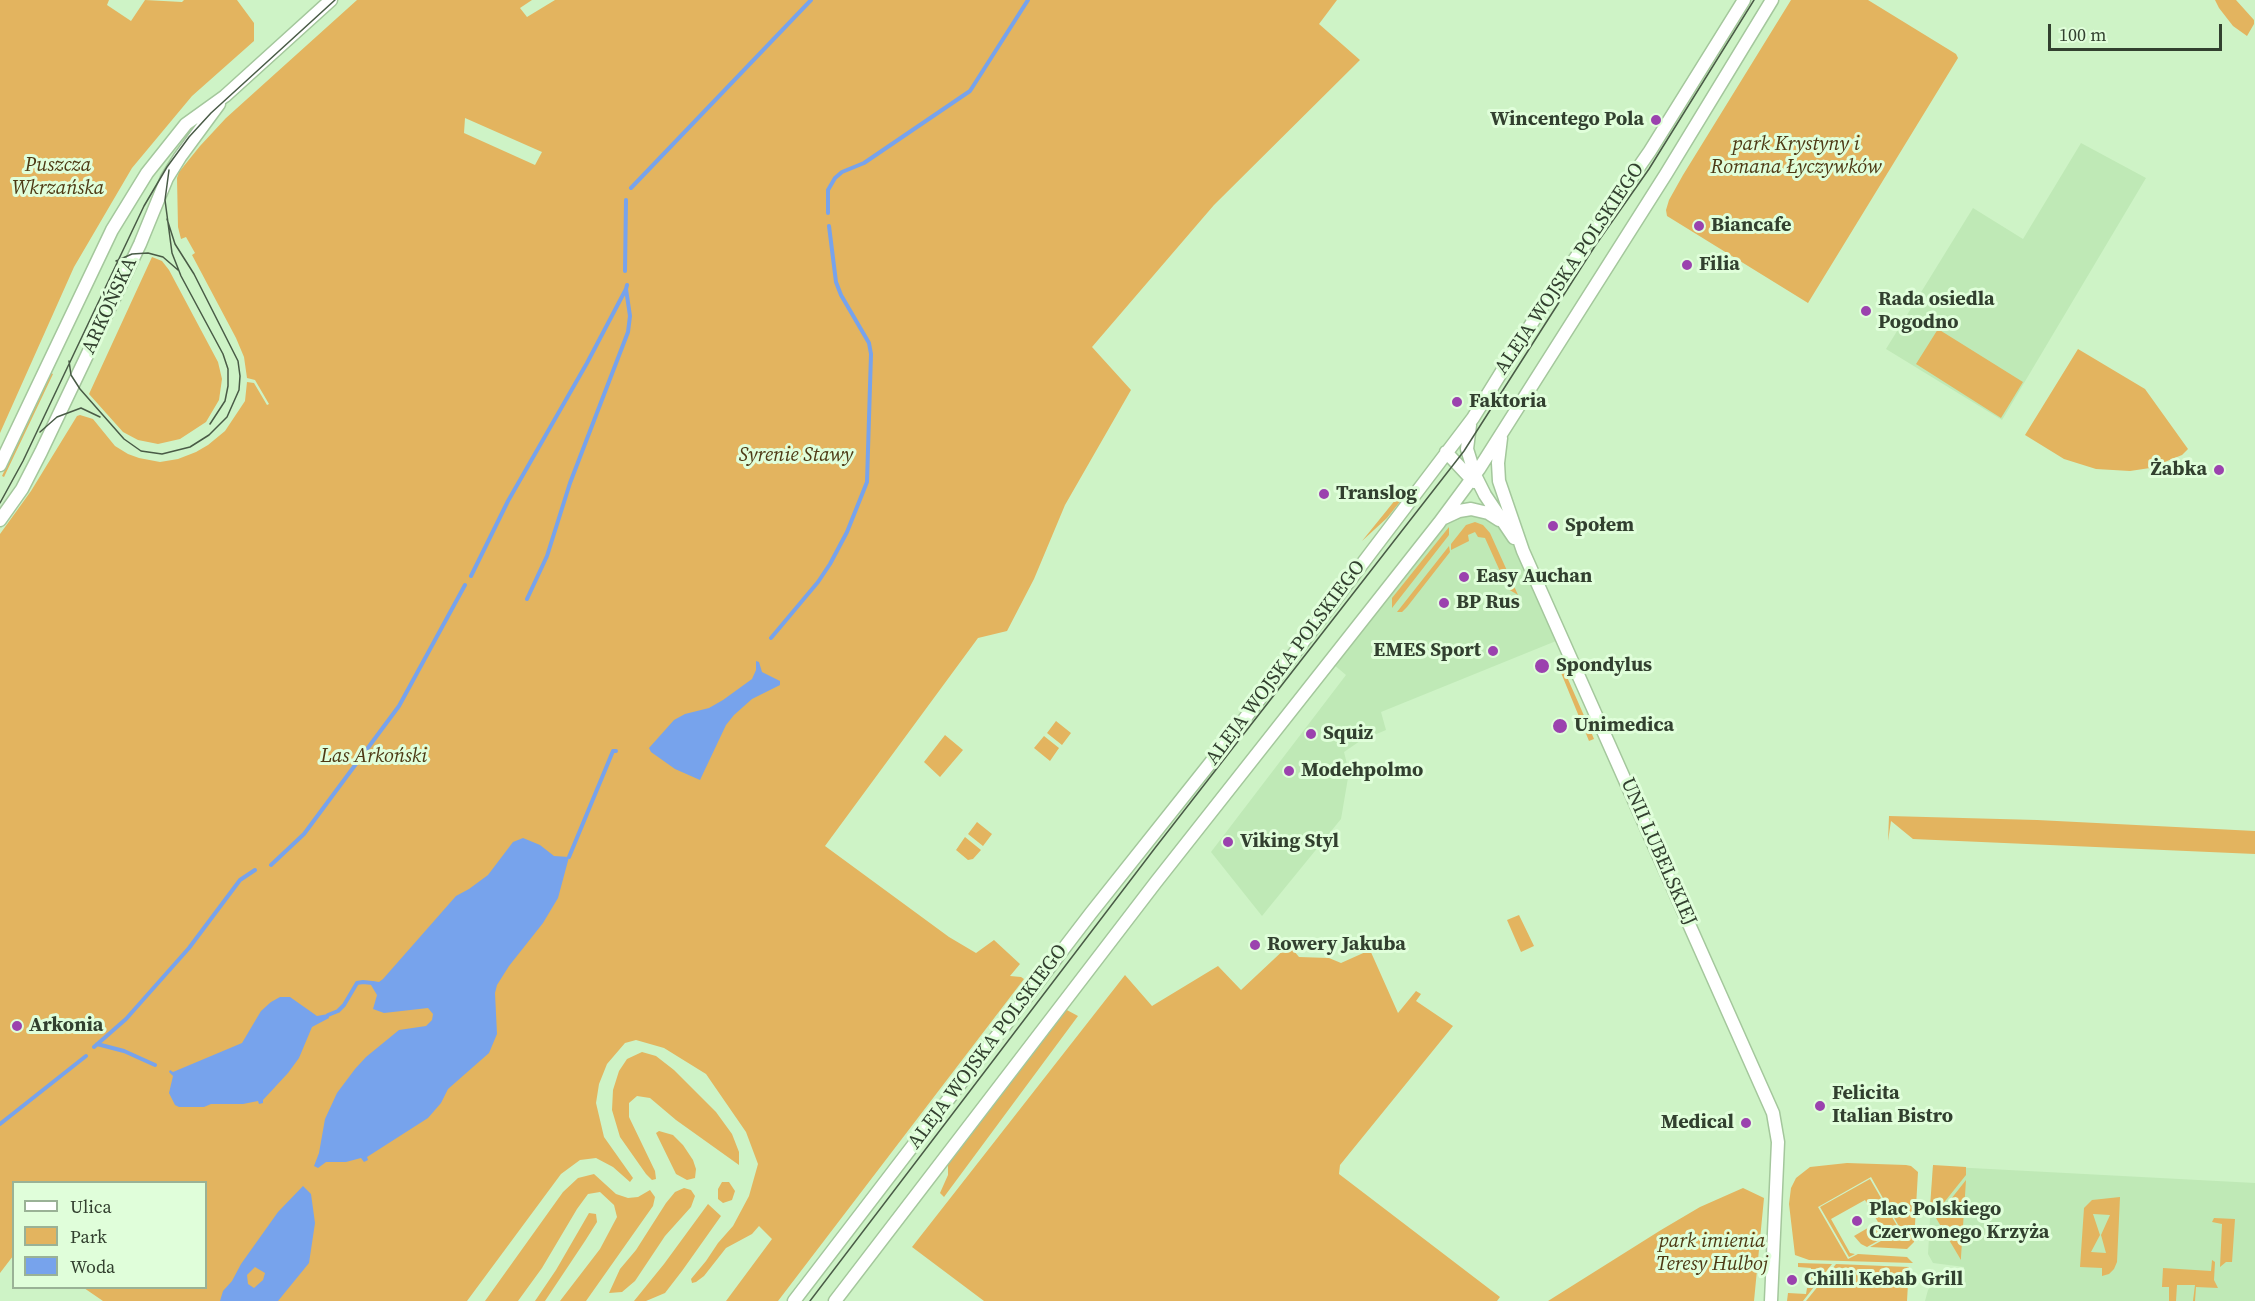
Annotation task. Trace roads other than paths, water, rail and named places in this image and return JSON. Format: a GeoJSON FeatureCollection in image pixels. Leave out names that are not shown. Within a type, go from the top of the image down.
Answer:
{"type":"FeatureCollection","features":[{"type":"Feature","properties":{"kind":"main road","name":"ARKOŃSKA"},"geometry":{"type":"LineString","coordinates":[[0,465],[129,200],[180,130],[225,96],[331,0]]}},
{"type":"Feature","properties":{"kind":"main road","name":"ALEJA WOJSKA POLSKIEGO"},"geometry":{"type":"LineString","coordinates":[[794,1301],[1091,913],[1227,742],[1473,418],[1534,318],[1650,151],[1744,0]]}},
{"type":"Feature","properties":{"kind":"main road","name":"ALEJA WOJSKA POLSKIEGO"},"geometry":{"type":"LineString","coordinates":[[835,1301],[1193,834],[1439,523],[1503,431],[1666,174],[1772,0]]}},
{"type":"Feature","properties":{"kind":"main road","name":"ARKOŃSKA"},"geometry":{"type":"LineString","coordinates":[[0,520],[22,489],[41,452],[140,243],[165,183],[180,157],[225,96]]}},
{"type":"Feature","properties":{"kind":"main road"},"geometry":{"type":"LineString","coordinates":[[1473,418],[1467,441],[1474,471]]}},
{"type":"Feature","properties":{"kind":"main road","name":"UNII LUBELSKIEJ"},"geometry":{"type":"LineString","coordinates":[[1503,431],[1497,463],[1500,488],[1523,552],[1766,1094],[1776,1125],[1777,1156],[1771,1301]]}},
{"type":"Feature","properties":{"kind":"main road"},"geometry":{"type":"LineString","coordinates":[[1446,452],[1474,471]]}},
{"type":"Feature","properties":{"kind":"main road","name":"UNII LUBELSKIEJ"},"geometry":{"type":"LineString","coordinates":[[1474,471],[1500,488]]}},
{"type":"Feature","properties":{"kind":"main road","name":"UNII LUBELSKIEJ"},"geometry":{"type":"LineString","coordinates":[[1474,471],[1485,495],[1523,552]]}},
{"type":"Feature","properties":{"kind":"main road","name":"UNII LUBELSKIEJ"},"geometry":{"type":"LineString","coordinates":[[1439,523],[1456,512],[1471,508],[1488,513],[1508,528]]}},
{"type":"Feature","properties":{"kind":"water"},"geometry":{"type":"Polygon","coordinates":[[[756,661],[759,662],[762,672],[780,681],[780,685],[752,699],[734,715],[726,725],[700,780],[675,769],[651,752],[649,748],[674,720],[685,714],[709,708],[752,679],[756,670],[756,661]]]}},
{"type":"Feature","properties":{"kind":"water"},"geometry":{"type":"Polygon","coordinates":[[[523,838],[540,845],[554,856],[569,857],[558,898],[543,923],[497,985],[495,993],[497,1034],[489,1053],[448,1089],[441,1103],[428,1118],[367,1157],[368,1160],[364,1162],[361,1158],[346,1162],[326,1162],[318,1168],[314,1166],[319,1153],[325,1119],[337,1093],[355,1069],[399,1030],[426,1026],[432,1020],[433,1014],[428,1008],[384,1013],[373,1009],[377,995],[371,985],[373,981],[379,982],[383,979],[456,896],[488,875],[513,842],[523,838]]]}},
{"type":"Feature","properties":{"kind":"water"},"geometry":{"type":"Polygon","coordinates":[[[280,997],[290,997],[317,1016],[328,1014],[329,1018],[312,1027],[299,1058],[263,1100],[263,1103],[259,1104],[258,1101],[243,1104],[211,1104],[204,1107],[175,1105],[169,1093],[173,1076],[170,1070],[173,1072],[242,1043],[261,1011],[280,997]]]}},
{"type":"Feature","properties":{"kind":"water"},"geometry":{"type":"Polygon","coordinates":[[[303,1186],[311,1194],[315,1223],[309,1263],[278,1301],[220,1301],[223,1291],[278,1212],[303,1186]],[[255,1267],[247,1275],[248,1284],[254,1288],[263,1280],[265,1273],[255,1267]]]}},
{"type":"Feature","properties":{"kind":"waterway"},"geometry":{"type":"LineString","coordinates":[[631,188],[811,0]]}},
{"type":"Feature","properties":{"kind":"waterway"},"geometry":{"type":"LineString","coordinates":[[828,213],[828,190],[835,178],[842,172],[864,163],[970,91],[1028,0]]}},
{"type":"Feature","properties":{"kind":"waterway"},"geometry":{"type":"LineString","coordinates":[[625,271],[626,200]]}},
{"type":"Feature","properties":{"kind":"waterway"},"geometry":{"type":"LineString","coordinates":[[771,638],[818,582],[830,564],[847,532],[867,482],[871,354],[869,343],[836,282],[829,226]]}},
{"type":"Feature","properties":{"kind":"waterway"},"geometry":{"type":"LineString","coordinates":[[471,576],[508,501],[587,363],[627,285]]}},
{"type":"Feature","properties":{"kind":"waterway"},"geometry":{"type":"LineString","coordinates":[[527,599],[547,556],[570,483],[628,332],[630,316],[626,289]]}},
{"type":"Feature","properties":{"kind":"waterway"},"geometry":{"type":"LineString","coordinates":[[271,865],[304,834],[399,706],[465,585]]}},
{"type":"Feature","properties":{"kind":"waterway"},"geometry":{"type":"LineString","coordinates":[[569,857],[613,751],[616,751]]}},
{"type":"Feature","properties":{"kind":"waterway"},"geometry":{"type":"LineString","coordinates":[[94,1047],[126,1019],[189,948],[240,880],[255,870]]}},
{"type":"Feature","properties":{"kind":"waterway"},"geometry":{"type":"LineString","coordinates":[[328,1015],[338,1011],[344,1005],[357,983],[372,983]]}},
{"type":"Feature","properties":{"kind":"waterway"},"geometry":{"type":"LineString","coordinates":[[97,1044],[124,1051],[155,1065]]}},
{"type":"Feature","properties":{"kind":"waterway"},"geometry":{"type":"LineString","coordinates":[[0,1124],[86,1056]]}},
{"type":"Feature","properties":{"kind":"tram line"},"geometry":{"type":"LineString","coordinates":[[0,503],[23,461],[144,206],[167,167],[189,137],[211,113],[335,0]]}},
{"type":"Feature","properties":{"kind":"tram line"},"geometry":{"type":"LineString","coordinates":[[810,1301],[1155,848],[1464,451],[1595,246],[1649,169],[1754,0]]}},
{"type":"Feature","properties":{"kind":"tram line"},"geometry":{"type":"LineString","coordinates":[[169,170],[165,200],[172,253],[181,276],[223,354],[228,369],[225,401],[210,424]]}},
{"type":"Feature","properties":{"kind":"tram line"},"geometry":{"type":"LineString","coordinates":[[69,361],[71,375],[80,389],[124,439],[141,451],[162,454],[190,447],[209,435],[227,417],[239,390],[238,361],[194,274],[175,244],[167,219]]}},
{"type":"Feature","properties":{"kind":"tram line"},"geometry":{"type":"LineString","coordinates":[[116,261],[132,254],[148,253],[163,257],[178,270]]}},
{"type":"Feature","properties":{"kind":"tram line"},"geometry":{"type":"LineString","coordinates":[[40,432],[57,417],[81,408],[100,417]]}},
{"type":"Feature","properties":{"kind":"place","name":"Wincentego Pola"},"geometry":{"type":"Point","coordinates":[1656,120]}},
{"type":"Feature","properties":{"kind":"place","name":"Biancafe"},"geometry":{"type":"Point","coordinates":[1699,226]}},
{"type":"Feature","properties":{"kind":"place","name":"Filia"},"geometry":{"type":"Point","coordinates":[1687,265]}},
{"type":"Feature","properties":{"kind":"place","name":"Rada osiedla Pogodno"},"geometry":{"type":"Point","coordinates":[1866,311]}},
{"type":"Feature","properties":{"kind":"place","name":"Faktoria"},"geometry":{"type":"Point","coordinates":[1457,402]}},
{"type":"Feature","properties":{"kind":"place","name":"Żabka"},"geometry":{"type":"Point","coordinates":[2219,470]}},
{"type":"Feature","properties":{"kind":"place","name":"Translog"},"geometry":{"type":"Point","coordinates":[1324,494]}},
{"type":"Feature","properties":{"kind":"place","name":"Społem"},"geometry":{"type":"Point","coordinates":[1553,526]}},
{"type":"Feature","properties":{"kind":"place","name":"Easy Auchan"},"geometry":{"type":"Point","coordinates":[1464,577]}},
{"type":"Feature","properties":{"kind":"place","name":"BP Rus"},"geometry":{"type":"Point","coordinates":[1444,603]}},
{"type":"Feature","properties":{"kind":"place","name":"EMES Sport"},"geometry":{"type":"Point","coordinates":[1493,651]}},
{"type":"Feature","properties":{"kind":"place","name":"Spondylus"},"geometry":{"type":"Point","coordinates":[1542,666]}},
{"type":"Feature","properties":{"kind":"place","name":"Unimedica"},"geometry":{"type":"Point","coordinates":[1560,726]}},
{"type":"Feature","properties":{"kind":"place","name":"Squiz"},"geometry":{"type":"Point","coordinates":[1311,734]}},
{"type":"Feature","properties":{"kind":"place","name":"Modehpolmo"},"geometry":{"type":"Point","coordinates":[1289,771]}},
{"type":"Feature","properties":{"kind":"place","name":"Viking Styl"},"geometry":{"type":"Point","coordinates":[1228,842]}},
{"type":"Feature","properties":{"kind":"place","name":"Rowery Jakuba"},"geometry":{"type":"Point","coordinates":[1255,945]}},
{"type":"Feature","properties":{"kind":"place","name":"Arkonia"},"geometry":{"type":"Point","coordinates":[17,1026]}},
{"type":"Feature","properties":{"kind":"place","name":"Felicita Italian Bistro"},"geometry":{"type":"Point","coordinates":[1820,1106]}},
{"type":"Feature","properties":{"kind":"place","name":"Medical"},"geometry":{"type":"Point","coordinates":[1746,1123]}},
{"type":"Feature","properties":{"kind":"place","name":"Plac Polskiego Czerwonego Krzyża"},"geometry":{"type":"Point","coordinates":[1857,1221]}},
{"type":"Feature","properties":{"kind":"place","name":"Chilli Kebab Grill"},"geometry":{"type":"Point","coordinates":[1792,1280]}},
{"type":"Feature","properties":{"kind":"park label","name":"park Krystyny i Romana Łyczywków"},"geometry":{"type":"Point","coordinates":[1796,156]}},
{"type":"Feature","properties":{"kind":"park label","name":"Puszcza Wkrzańska"},"geometry":{"type":"Point","coordinates":[58,178]}},
{"type":"Feature","properties":{"kind":"park label","name":"Syrenie Stawy"},"geometry":{"type":"Point","coordinates":[796,456]}},
{"type":"Feature","properties":{"kind":"park label","name":"Las Arkoński"},"geometry":{"type":"Point","coordinates":[374,757]}},
{"type":"Feature","properties":{"kind":"park label","name":"park imienia Teresy Hulboj"},"geometry":{"type":"Point","coordinates":[1712,1254]}}]}
